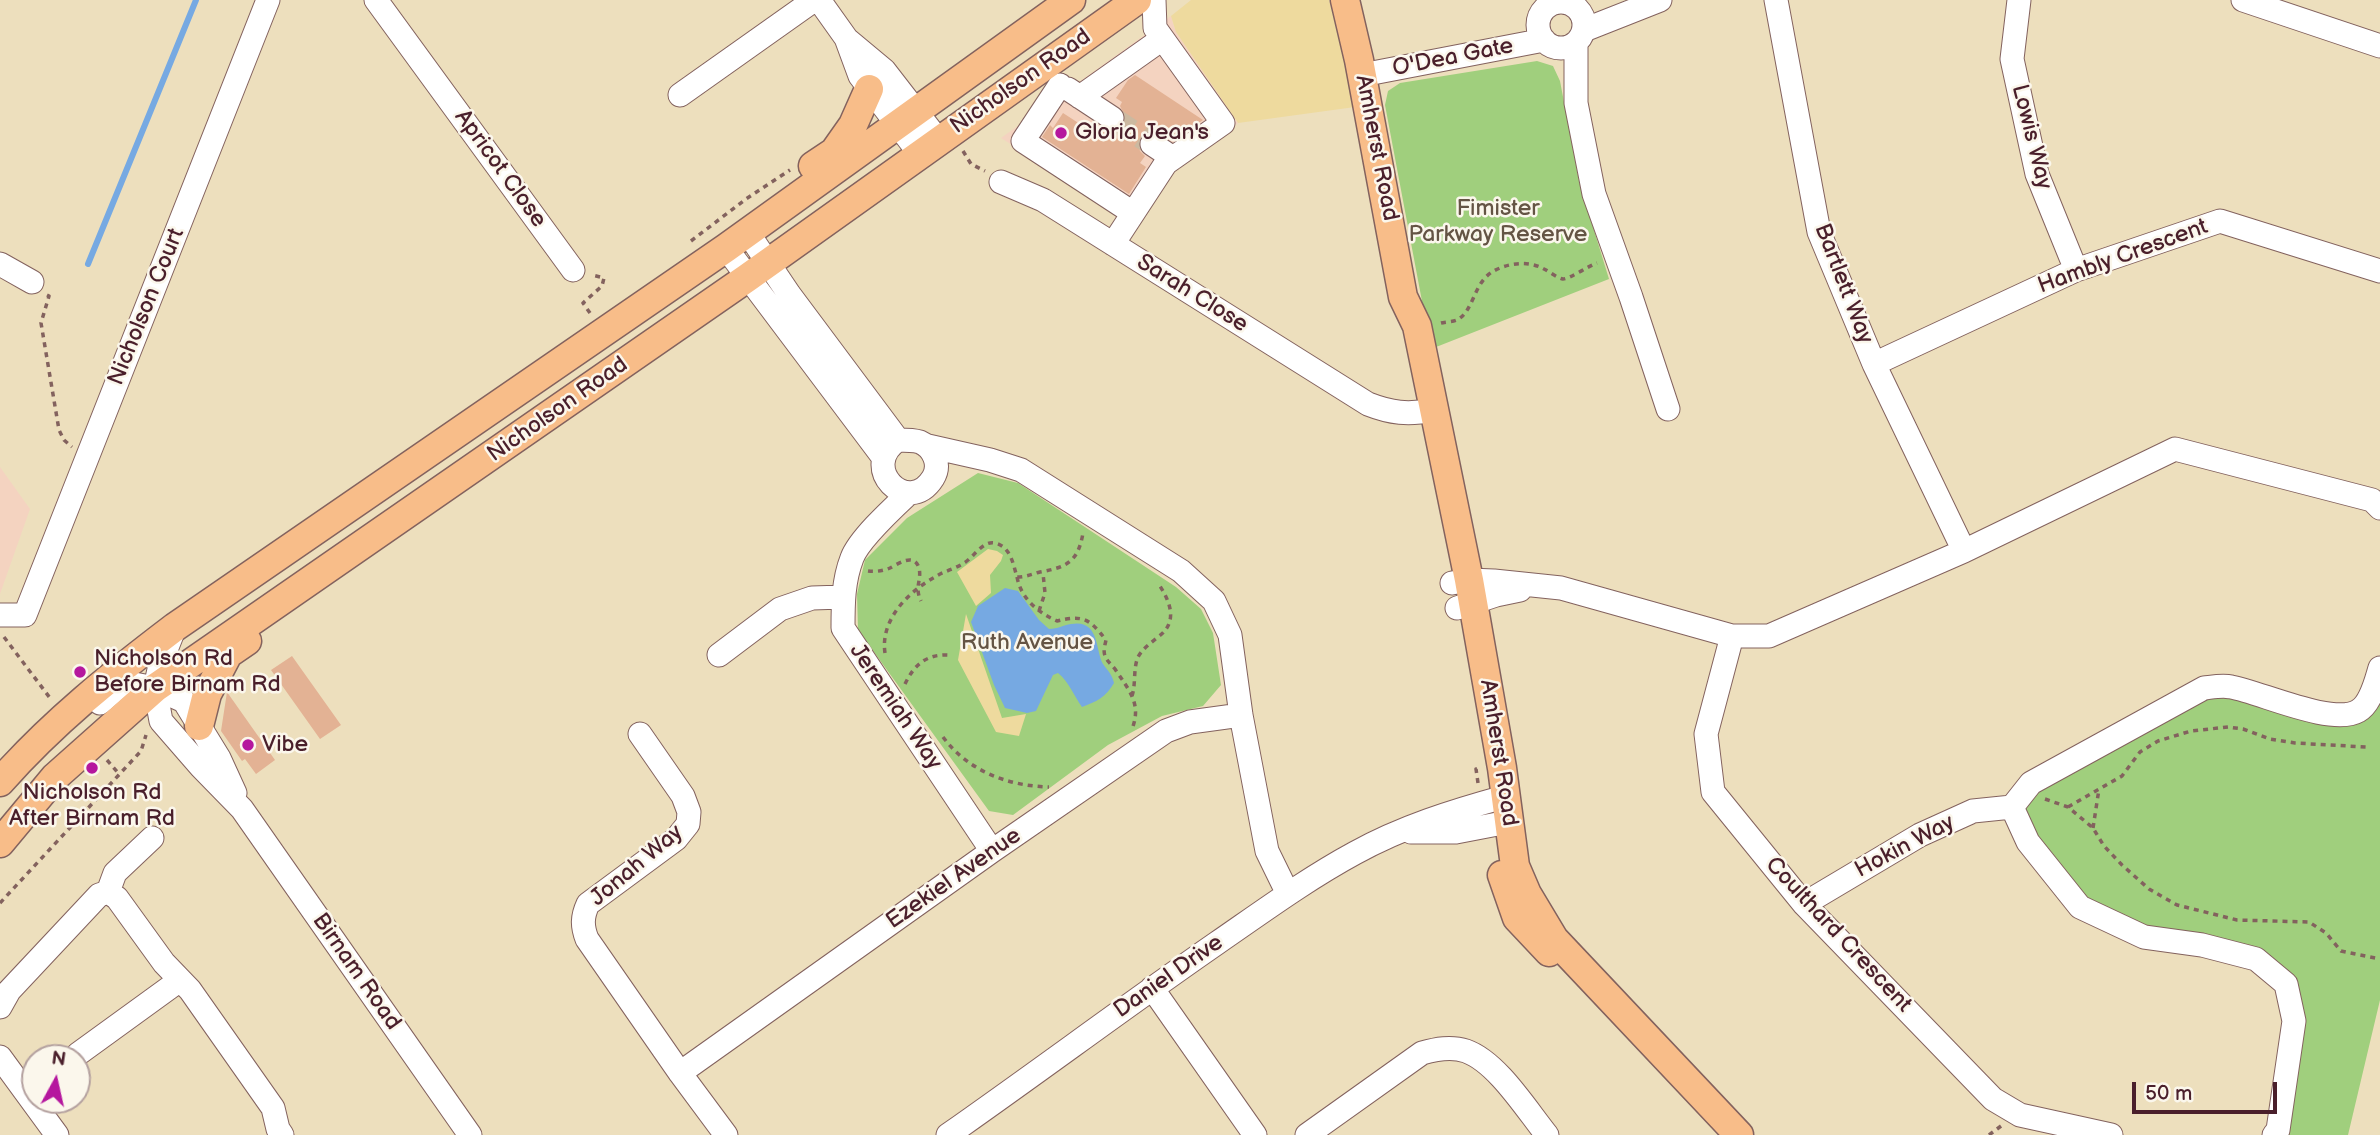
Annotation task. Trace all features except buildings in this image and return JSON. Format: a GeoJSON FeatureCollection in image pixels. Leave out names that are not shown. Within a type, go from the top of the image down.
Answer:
{"type":"FeatureCollection","features":[{"type":"Feature","properties":{"kind":"main road","name":"Nicholson Road"},"geometry":{"type":"LineString","coordinates":[[0,782],[52,727],[175,627],[737,241],[1071,0]]}},
{"type":"Feature","properties":{"kind":"main road","name":"Nicholson Road"},"geometry":{"type":"LineString","coordinates":[[0,843],[55,777],[155,688],[758,270],[1049,77],[1138,0]]}},
{"type":"Feature","properties":{"kind":"main road","name":"Amherst Road"},"geometry":{"type":"LineString","coordinates":[[1345,0],[1404,297],[1401,327],[1425,412],[1463,594],[1487,770],[1516,866],[1527,894],[1554,939],[1739,1135]]}},
{"type":"Feature","properties":{"kind":"main road"},"geometry":{"type":"LineString","coordinates":[[737,241],[762,198],[834,152],[853,125],[870,89]]}},
{"type":"Feature","properties":{"kind":"main road"},"geometry":{"type":"LineString","coordinates":[[200,726],[206,694],[228,654],[460,492],[476,467]]}},
{"type":"Feature","properties":{"kind":"main road","name":"Amherst Road"},"geometry":{"type":"LineString","coordinates":[[1499,811],[1502,872],[1517,918],[1723,1135]]}},
{"type":"Feature","properties":{"kind":"street","name":"Nicholson Court"},"geometry":{"type":"LineString","coordinates":[[0,615],[25,615],[268,0]]}},
{"type":"Feature","properties":{"kind":"street","name":"Apricot Close"},"geometry":{"type":"LineString","coordinates":[[376,0],[573,270]]}},
{"type":"Feature","properties":{"kind":"street"},"geometry":{"type":"LineString","coordinates":[[680,95],[816,0],[846,38],[884,70],[908,119]]}},
{"type":"Feature","properties":{"kind":"street"},"geometry":{"type":"LineString","coordinates":[[1113,244],[1166,163],[1223,123],[1155,28],[1154,0]]}},
{"type":"Feature","properties":{"kind":"street","name":"Bartlett Way"},"geometry":{"type":"LineString","coordinates":[[1776,0],[1819,232],[1874,364],[1964,551]]}},
{"type":"Feature","properties":{"kind":"street","name":"Lowis Way"},"geometry":{"type":"LineString","coordinates":[[2019,0],[2012,59],[2036,174],[2076,270]]}},
{"type":"Feature","properties":{"kind":"street"},"geometry":{"type":"LineString","coordinates":[[2243,0],[2380,46]]}},
{"type":"Feature","properties":{"kind":"street"},"geometry":{"type":"LineString","coordinates":[[1651,3],[1561,21],[1594,194],[1668,409]]}},
{"type":"Feature","properties":{"kind":"street","name":"O'Dea Gate"},"geometry":{"type":"LineString","coordinates":[[1360,67],[1561,21]]}},
{"type":"Feature","properties":{"kind":"street"},"geometry":{"type":"LineString","coordinates":[[846,38],[860,76],[870,89],[940,148]]}},
{"type":"Feature","properties":{"kind":"street"},"geometry":{"type":"LineString","coordinates":[[1080,97],[1162,39]]}},
{"type":"Feature","properties":{"kind":"street"},"geometry":{"type":"LineString","coordinates":[[1112,118],[1049,77],[1023,141],[1133,213]]}},
{"type":"Feature","properties":{"kind":"street"},"geometry":{"type":"LineString","coordinates":[[1152,144],[1173,158]]}},
{"type":"Feature","properties":{"kind":"street","name":"Sarah Close"},"geometry":{"type":"LineString","coordinates":[[1001,182],[1043,200],[1368,404],[1390,412],[1425,412]]}},
{"type":"Feature","properties":{"kind":"street","name":"Hambly Crescent"},"geometry":{"type":"LineString","coordinates":[[1874,364],[2076,270],[2220,221],[2380,271]]}},
{"type":"Feature","properties":{"kind":"street"},"geometry":{"type":"LineString","coordinates":[[737,241],[883,457],[884,470],[899,488],[927,487],[937,473],[978,458]]}},
{"type":"Feature","properties":{"kind":"street"},"geometry":{"type":"LineString","coordinates":[[0,264],[32,282]]}},
{"type":"Feature","properties":{"kind":"street"},"geometry":{"type":"LineString","coordinates":[[758,270],[797,304],[898,440]]}},
{"type":"Feature","properties":{"kind":"street"},"geometry":{"type":"LineString","coordinates":[[883,457],[898,440],[917,441],[1021,470],[1181,571],[1214,601],[1230,635],[1241,715],[1267,851],[1287,894]]}},
{"type":"Feature","properties":{"kind":"street"},"geometry":{"type":"LineString","coordinates":[[928,446],[936,459],[937,473]]}},
{"type":"Feature","properties":{"kind":"street"},"geometry":{"type":"LineString","coordinates":[[1463,594],[1540,586],[1561,587],[1732,636],[1769,636],[1964,551],[2175,449],[2372,500],[2380,508]]}},
{"type":"Feature","properties":{"kind":"street","name":"Jeremiah Way"},"geometry":{"type":"LineString","coordinates":[[899,488],[882,519],[852,556],[843,597],[843,628],[992,851]]}},
{"type":"Feature","properties":{"kind":"street"},"geometry":{"type":"LineString","coordinates":[[719,654],[780,610],[812,598],[843,597]]}},
{"type":"Feature","properties":{"kind":"street","name":"Birnam Road"},"geometry":{"type":"LineString","coordinates":[[175,627],[160,665],[155,688],[161,721],[242,809],[470,1135]]}},
{"type":"Feature","properties":{"kind":"street","name":"Coulthard Crescent"},"geometry":{"type":"LineString","coordinates":[[1732,636],[1706,734],[1713,792],[1804,904],[1993,1099],[2020,1115],[2111,1135]]}},
{"type":"Feature","properties":{"kind":"street"},"geometry":{"type":"LineString","coordinates":[[2274,1135],[2278,1130],[2294,1021],[2286,984],[2256,959],[2202,945],[2144,937],[2080,907],[2028,842],[2012,807],[2031,783],[2204,688],[2229,686],[2281,702],[2345,715],[2360,710],[2372,693],[2380,668]]}},
{"type":"Feature","properties":{"kind":"street","name":"Birnam Road"},"geometry":{"type":"LineString","coordinates":[[0,794],[15,785],[64,735],[121,685],[137,683],[184,701],[219,758],[242,809]]}},
{"type":"Feature","properties":{"kind":"street","name":"Ezekiel Avenue"},"geometry":{"type":"LineString","coordinates":[[680,1073],[1166,731],[1190,722],[1241,715]]}},
{"type":"Feature","properties":{"kind":"street","name":"Jonah Way"},"geometry":{"type":"LineString","coordinates":[[640,734],[683,796],[688,812],[688,824],[676,839],[588,904],[583,915],[583,929],[587,939],[680,1073],[726,1135]]}},
{"type":"Feature","properties":{"kind":"street","name":"Hokin Way"},"geometry":{"type":"LineString","coordinates":[[1804,904],[1920,835],[1973,811],[2012,807]]}},
{"type":"Feature","properties":{"kind":"street","name":"Daniel Drive"},"geometry":{"type":"LineString","coordinates":[[948,1135],[972,1128],[1152,988],[1287,894],[1355,853],[1398,832],[1456,832],[1499,811]]}},
{"type":"Feature","properties":{"kind":"street"},"geometry":{"type":"LineString","coordinates":[[108,892],[115,873],[152,838]]}},
{"type":"Feature","properties":{"kind":"street"},"geometry":{"type":"LineString","coordinates":[[108,892],[117,898],[164,962],[190,990],[273,1108],[282,1135]]}},
{"type":"Feature","properties":{"kind":"street"},"geometry":{"type":"LineString","coordinates":[[0,1007],[9,991],[99,895],[108,892]]}},
{"type":"Feature","properties":{"kind":"street"},"geometry":{"type":"LineString","coordinates":[[91,1045],[180,980]]}},
{"type":"Feature","properties":{"kind":"street"},"geometry":{"type":"LineString","coordinates":[[1152,988],[1255,1135]]}},
{"type":"Feature","properties":{"kind":"street"},"geometry":{"type":"LineString","coordinates":[[1307,1135],[1422,1053],[1447,1049],[1466,1051],[1482,1059],[1547,1135]]}},
{"type":"Feature","properties":{"kind":"street"},"geometry":{"type":"LineString","coordinates":[[0,1057],[57,1135]]}},
{"type":"Feature","properties":{"kind":"path"},"geometry":{"type":"LineString","coordinates":[[940,148],[983,169],[1001,182]]}},
{"type":"Feature","properties":{"kind":"path"},"geometry":{"type":"LineString","coordinates":[[1436,324],[1457,319],[1467,311],[1477,287],[1489,274],[1505,266],[1522,263],[1540,266],[1560,279],[1567,279],[1586,266],[1617,257]]}},
{"type":"Feature","properties":{"kind":"path"},"geometry":{"type":"LineString","coordinates":[[573,270],[604,278],[602,286],[583,303],[593,318]]}},
{"type":"Feature","properties":{"kind":"path"},"geometry":{"type":"LineString","coordinates":[[32,282],[49,296],[41,323],[60,430],[71,447],[89,454]]}},
{"type":"Feature","properties":{"kind":"path"},"geometry":{"type":"LineString","coordinates":[[1017,577],[1055,569],[1072,560],[1079,551],[1083,533],[1094,540]]}},
{"type":"Feature","properties":{"kind":"path"},"geometry":{"type":"LineString","coordinates":[[889,661],[884,651],[887,625],[900,606],[935,576],[965,563],[989,543],[996,543],[1010,554],[1022,591],[1039,611],[1056,621],[1072,616],[1088,621],[1106,640],[1106,659],[1136,705],[1137,715],[1132,729],[1127,733]]}},
{"type":"Feature","properties":{"kind":"path"},"geometry":{"type":"LineString","coordinates":[[850,567],[877,572],[908,559],[916,562],[919,569],[917,590],[921,601]]}},
{"type":"Feature","properties":{"kind":"path"},"geometry":{"type":"LineString","coordinates":[[1039,611],[1045,593],[1043,572]]}},
{"type":"Feature","properties":{"kind":"path"},"geometry":{"type":"LineString","coordinates":[[1132,696],[1138,658],[1148,644],[1168,626],[1172,610],[1167,596],[1157,582]]}},
{"type":"Feature","properties":{"kind":"path"},"geometry":{"type":"LineString","coordinates":[[0,629],[53,703]]}},
{"type":"Feature","properties":{"kind":"path"},"geometry":{"type":"LineString","coordinates":[[905,684],[912,669],[922,660],[932,656],[949,655]]}},
{"type":"Feature","properties":{"kind":"path"},"geometry":{"type":"LineString","coordinates":[[900,676],[909,690]]}},
{"type":"Feature","properties":{"kind":"path"},"geometry":{"type":"LineString","coordinates":[[2366,747],[2295,743],[2228,727],[2191,731],[2158,741],[2140,752],[2122,776],[2068,807],[2092,828],[2122,865],[2149,888],[2177,905],[2237,920],[2309,922],[2326,933],[2341,951],[2380,959]]}},
{"type":"Feature","properties":{"kind":"path"},"geometry":{"type":"LineString","coordinates":[[937,729],[952,749],[985,774],[1007,782],[1053,787]]}},
{"type":"Feature","properties":{"kind":"path"},"geometry":{"type":"LineString","coordinates":[[0,903],[141,751],[146,735]]}},
{"type":"Feature","properties":{"kind":"path"},"geometry":{"type":"LineString","coordinates":[[2092,828],[2099,789]]}},
{"type":"Feature","properties":{"kind":"shaded area"},"geometry":{"type":"Polygon","coordinates":[[[1171,16],[1176,32],[1238,123],[1177,165],[1137,224],[1001,138],[1171,16]]]}},
{"type":"Feature","properties":{"kind":"shaded area"},"geometry":{"type":"Polygon","coordinates":[[[0,467],[30,509],[0,594],[0,467]]]}},
{"type":"Feature","properties":{"kind":"green space","name":"Fimister Parkway Reserve"},"geometry":{"type":"Polygon","coordinates":[[[1537,61],[1553,66],[1560,81],[1579,181],[1609,279],[1431,349],[1385,105],[1388,91],[1400,83],[1537,61]]]}},
{"type":"Feature","properties":{"kind":"green space","name":"Ruth Avenue"},"geometry":{"type":"Polygon","coordinates":[[[978,473],[1018,483],[1176,587],[1201,609],[1213,633],[1221,685],[1203,706],[1162,716],[1108,745],[1013,815],[989,811],[858,630],[857,594],[865,560],[907,518],[978,473]]]}},
{"type":"Feature","properties":{"kind":"green space"},"geometry":{"type":"Polygon","coordinates":[[[2380,679],[2380,1000],[2348,1135],[2286,1135],[2298,1020],[2257,955],[2144,933],[2081,905],[2017,808],[2032,786],[2204,698],[2224,694],[2350,723],[2380,679]]]}},
{"type":"Feature","properties":{"kind":"sand"},"geometry":{"type":"Polygon","coordinates":[[[1191,0],[1329,0],[1355,107],[1238,123],[1176,32],[1171,16],[1191,0]]]}},
{"type":"Feature","properties":{"kind":"sand"},"geometry":{"type":"Polygon","coordinates":[[[988,549],[1003,555],[990,575],[991,593],[976,606],[957,572],[988,549]]]}},
{"type":"Feature","properties":{"kind":"sand"},"geometry":{"type":"Polygon","coordinates":[[[966,614],[1002,718],[1026,714],[1019,736],[996,732],[958,660],[966,614]]]}},
{"type":"Feature","properties":{"kind":"water"},"geometry":{"type":"Polygon","coordinates":[[[1005,588],[1018,591],[1049,629],[1080,624],[1092,631],[1103,664],[1114,683],[1104,695],[1082,707],[1058,673],[1053,675],[1036,711],[1027,713],[1005,708],[971,622],[978,606],[1005,588]]]}},
{"type":"Feature","properties":{"kind":"waterway"},"geometry":{"type":"LineString","coordinates":[[88,264],[196,0]]}},
{"type":"Feature","properties":{"kind":"tunnel"},"geometry":{"type":"LineString","coordinates":[[1112,118],[1152,144]]}},
{"type":"Feature","properties":{"kind":"place","name":"Gloria Jean's"},"geometry":{"type":"Point","coordinates":[1061,133]}},
{"type":"Feature","properties":{"kind":"place","name":"Nicholson Rd Before Birnam Rd"},"geometry":{"type":"Point","coordinates":[80,672]}},
{"type":"Feature","properties":{"kind":"place","name":"Vibe"},"geometry":{"type":"Point","coordinates":[248,745]}},
{"type":"Feature","properties":{"kind":"place","name":"Nicholson Rd After Birnam Rd"},"geometry":{"type":"Point","coordinates":[92,768]}}]}
